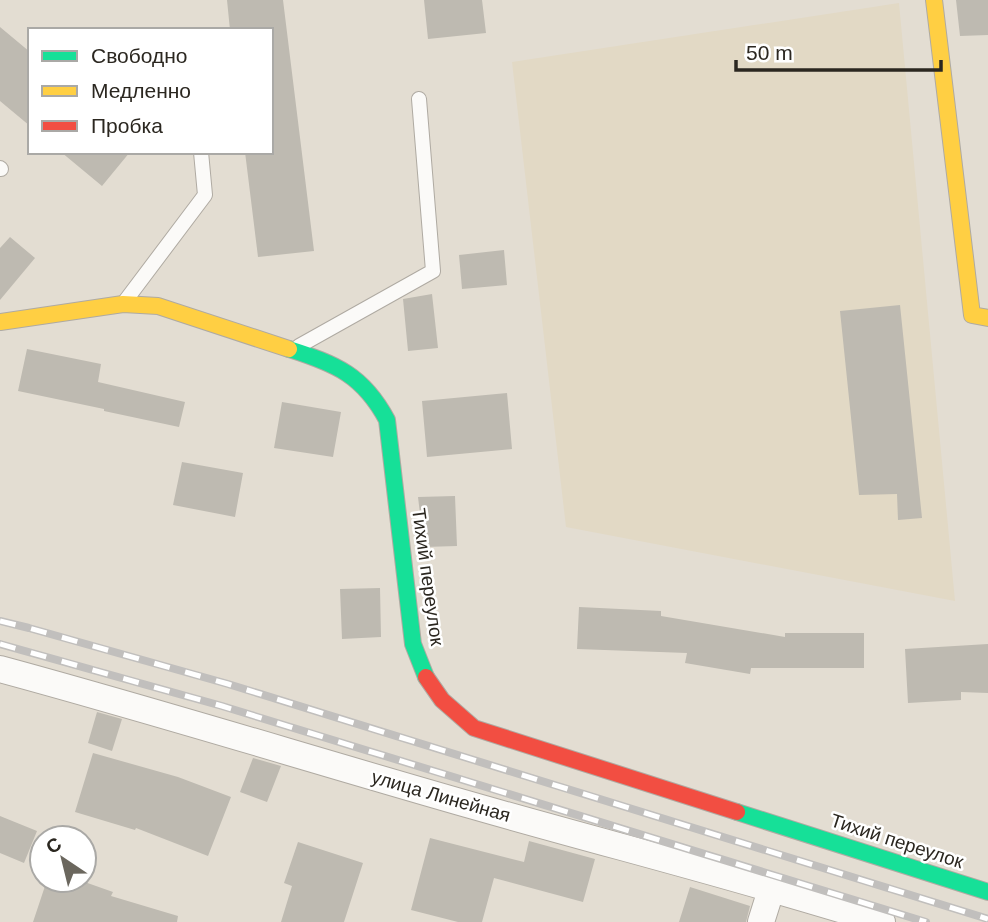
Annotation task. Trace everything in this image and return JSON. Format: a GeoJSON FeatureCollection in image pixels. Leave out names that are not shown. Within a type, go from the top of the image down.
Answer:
{"type":"FeatureCollection","features":[{"type":"Feature","properties":{"kind":"street"},"geometry":{"type":"LineString","coordinates":[[934,0],[980,316]]}},
{"type":"Feature","properties":{"kind":"street","name":"Тихий переулок"},"geometry":{"type":"LineString","coordinates":[[0,322],[124,304],[158,306],[331,362],[356,379],[378,403],[387,420],[413,644],[423,675],[440,701],[474,728],[988,892]]}},
{"type":"Feature","properties":{"kind":"street","name":"улица Линейная"},"geometry":{"type":"LineString","coordinates":[[0,669],[475,806],[772,887],[882,922]]}},
{"type":"Feature","properties":{"kind":"street"},"geometry":{"type":"LineString","coordinates":[[761,922],[772,887]]}},
{"type":"Feature","properties":{"kind":"lane"},"geometry":{"type":"LineString","coordinates":[[292,350],[433,271],[419,99]]}},
{"type":"Feature","properties":{"kind":"lane"},"geometry":{"type":"LineString","coordinates":[[124,304],[205,195],[201,154]]}},
{"type":"Feature","properties":{"kind":"shaded area"},"geometry":{"type":"Polygon","coordinates":[[[899,3],[955,601],[566,527],[512,62],[899,3]]]}},
{"type":"Feature","properties":{"kind":"building"},"geometry":{"type":"Polygon","coordinates":[[[227,0],[283,0],[314,251],[258,257],[245,154],[273,154],[273,28],[230,28],[227,0]]]}},
{"type":"Feature","properties":{"kind":"building"},"geometry":{"type":"Polygon","coordinates":[[[424,0],[482,0],[486,33],[428,39],[424,0]]]}},
{"type":"Feature","properties":{"kind":"building"},"geometry":{"type":"Polygon","coordinates":[[[956,0],[988,0],[988,35],[960,36],[956,0]]]}},
{"type":"Feature","properties":{"kind":"building"},"geometry":{"type":"Polygon","coordinates":[[[0,27],[28,50],[28,124],[0,101],[0,27]]]}},
{"type":"Feature","properties":{"kind":"building"},"geometry":{"type":"Polygon","coordinates":[[[63,154],[128,154],[102,186],[63,154]]]}},
{"type":"Feature","properties":{"kind":"building"},"geometry":{"type":"Polygon","coordinates":[[[10,237],[35,258],[0,300],[0,248],[10,237]]]}},
{"type":"Feature","properties":{"kind":"building"},"geometry":{"type":"Polygon","coordinates":[[[504,250],[507,285],[462,289],[459,255],[504,250]]]}},
{"type":"Feature","properties":{"kind":"building"},"geometry":{"type":"Polygon","coordinates":[[[432,294],[438,348],[408,351],[403,299],[432,294]]]}},
{"type":"Feature","properties":{"kind":"building"},"geometry":{"type":"Polygon","coordinates":[[[900,305],[922,518],[898,520],[897,494],[859,495],[840,311],[900,305]]]}},
{"type":"Feature","properties":{"kind":"building"},"geometry":{"type":"Polygon","coordinates":[[[27,349],[101,364],[98,382],[185,402],[179,427],[18,391],[27,349]]]}},
{"type":"Feature","properties":{"kind":"building"},"geometry":{"type":"Polygon","coordinates":[[[507,393],[512,449],[427,457],[422,401],[507,393]]]}},
{"type":"Feature","properties":{"kind":"building"},"geometry":{"type":"Polygon","coordinates":[[[282,402],[341,412],[333,457],[274,448],[282,402]]]}},
{"type":"Feature","properties":{"kind":"building"},"geometry":{"type":"Polygon","coordinates":[[[182,462],[243,473],[235,517],[173,505],[182,462]]]}},
{"type":"Feature","properties":{"kind":"building"},"geometry":{"type":"Polygon","coordinates":[[[455,496],[457,546],[424,547],[418,497],[455,496]]]}},
{"type":"Feature","properties":{"kind":"building"},"geometry":{"type":"Polygon","coordinates":[[[380,588],[381,637],[342,639],[340,589],[380,588]]]}},
{"type":"Feature","properties":{"kind":"building"},"geometry":{"type":"Polygon","coordinates":[[[579,607],[661,611],[661,616],[785,637],[785,633],[864,633],[864,668],[751,668],[750,674],[685,663],[687,653],[577,649],[579,607]]]}},
{"type":"Feature","properties":{"kind":"building"},"geometry":{"type":"Polygon","coordinates":[[[988,644],[988,693],[961,692],[961,700],[908,703],[905,649],[988,644]]]}},
{"type":"Feature","properties":{"kind":"building"},"geometry":{"type":"Polygon","coordinates":[[[97,712],[122,719],[112,751],[88,743],[97,712]]]}},
{"type":"Feature","properties":{"kind":"building"},"geometry":{"type":"Polygon","coordinates":[[[93,753],[178,777],[231,797],[208,856],[136,828],[135,830],[75,812],[93,753]]]}},
{"type":"Feature","properties":{"kind":"building"},"geometry":{"type":"Polygon","coordinates":[[[253,758],[281,766],[267,802],[240,792],[253,758]]]}},
{"type":"Feature","properties":{"kind":"building"},"geometry":{"type":"Polygon","coordinates":[[[0,816],[28,827],[28,853],[24,863],[0,853],[0,816]]]}},
{"type":"Feature","properties":{"kind":"building"},"geometry":{"type":"Polygon","coordinates":[[[430,838],[524,862],[529,841],[595,859],[583,902],[494,878],[482,922],[458,922],[411,910],[430,838]]]}},
{"type":"Feature","properties":{"kind":"building"},"geometry":{"type":"Polygon","coordinates":[[[298,842],[363,863],[344,922],[281,922],[292,886],[284,883],[298,842]]]}},
{"type":"Feature","properties":{"kind":"building"},"geometry":{"type":"Polygon","coordinates":[[[98,887],[113,892],[111,896],[178,916],[177,922],[33,922],[42,894],[98,894],[98,887]]]}},
{"type":"Feature","properties":{"kind":"building"},"geometry":{"type":"Polygon","coordinates":[[[690,887],[750,906],[746,922],[679,922],[690,887]]]}},
{"type":"Feature","properties":{"kind":"railway"},"geometry":{"type":"LineString","coordinates":[[0,621],[228,684],[988,919]]}},
{"type":"Feature","properties":{"kind":"railway"},"geometry":{"type":"LineString","coordinates":[[0,644],[222,706],[926,922]]}},
{"type":"Feature","properties":{"kind":"traffic: fast"},"geometry":{"type":"LineString","coordinates":[[289,349],[347,373],[368,392],[387,420],[413,644],[426,677]]}},
{"type":"Feature","properties":{"kind":"traffic: fast"},"geometry":{"type":"LineString","coordinates":[[737,812],[988,892]]}},
{"type":"Feature","properties":{"kind":"traffic: slow"},"geometry":{"type":"LineString","coordinates":[[934,0],[972,315],[988,318]]}},
{"type":"Feature","properties":{"kind":"traffic: slow"},"geometry":{"type":"LineString","coordinates":[[0,322],[123,304],[158,306],[289,349]]}},
{"type":"Feature","properties":{"kind":"traffic: jam"},"geometry":{"type":"LineString","coordinates":[[426,677],[442,700],[474,728],[737,812]]}}]}
